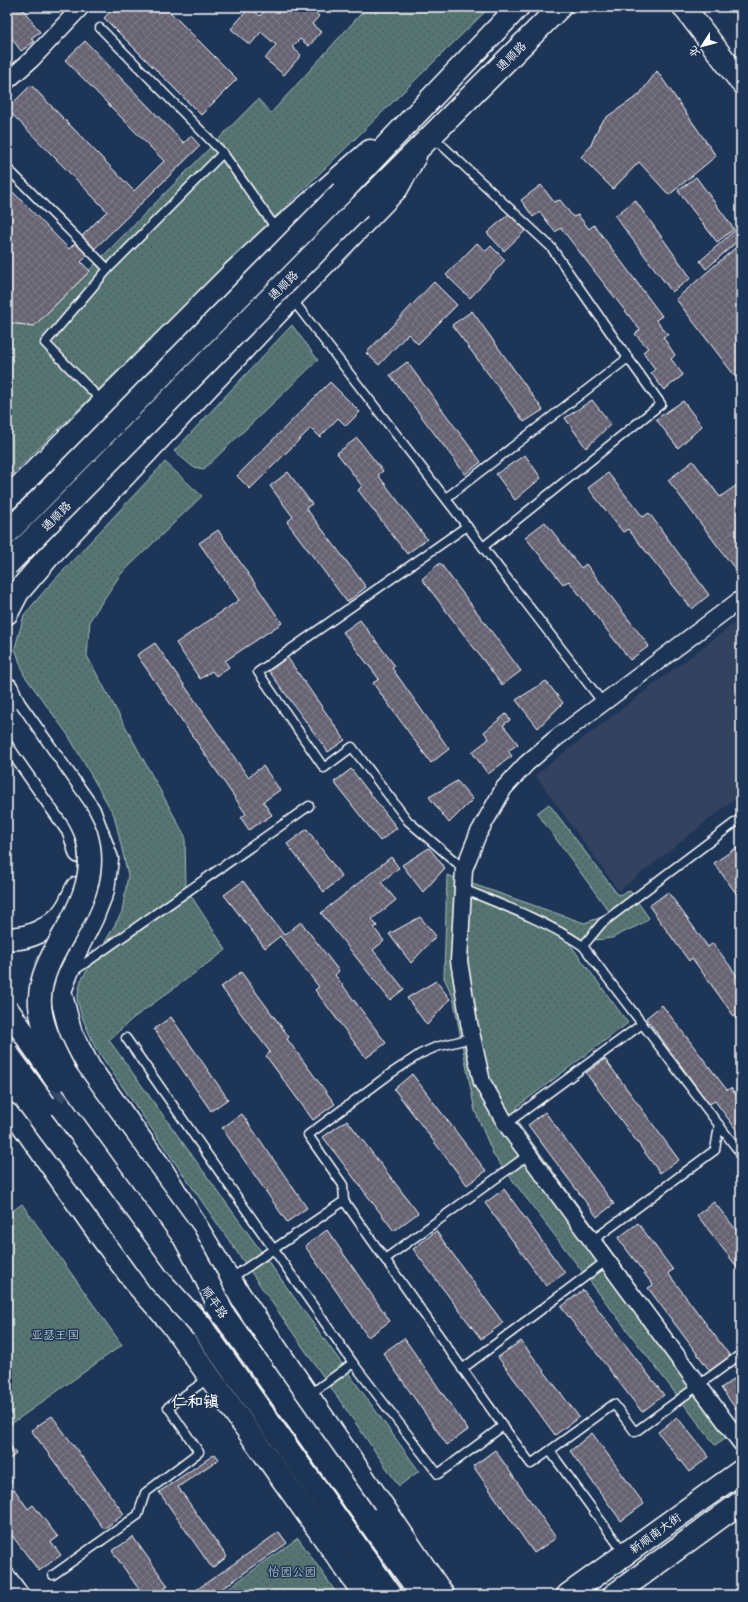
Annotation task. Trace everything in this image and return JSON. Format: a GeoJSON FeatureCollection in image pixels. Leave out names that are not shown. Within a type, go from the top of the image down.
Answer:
{"type":"FeatureCollection","features":[{"type":"Feature","properties":{"kind":"main road","name":"通顺路"},"geometry":{"type":"LineString","coordinates":[[7,533],[342,192],[518,7]]}},
{"type":"Feature","properties":{"kind":"main road","name":"通顺路"},"geometry":{"type":"LineString","coordinates":[[7,565],[358,208],[560,7]]}},
{"type":"Feature","properties":{"kind":"main road"},"geometry":{"type":"LineString","coordinates":[[684,7],[741,82]]}},
{"type":"Feature","properties":{"kind":"main road"},"geometry":{"type":"LineString","coordinates":[[7,499],[278,231],[376,145],[402,128]]}},
{"type":"Feature","properties":{"kind":"main road"},"geometry":{"type":"LineString","coordinates":[[7,613],[18,592],[48,557],[291,298],[397,188],[426,141]]}},
{"type":"Feature","properties":{"kind":"main road"},"geometry":{"type":"LineString","coordinates":[[7,525],[75,465]]}},
{"type":"Feature","properties":{"kind":"main road"},"geometry":{"type":"LineString","coordinates":[[7,582],[45,539],[86,485]]}},
{"type":"Feature","properties":{"kind":"main road"},"geometry":{"type":"LineString","coordinates":[[7,689],[14,705],[89,811],[108,859],[104,890],[74,954],[60,991],[71,1034],[89,1067],[160,1167],[229,1280],[443,1595]]}},
{"type":"Feature","properties":{"kind":"main road"},"geometry":{"type":"LineString","coordinates":[[7,714],[77,815],[86,833],[90,850],[90,870],[84,898],[80,908],[51,956],[43,978],[40,997],[42,1018],[58,1059],[66,1074],[184,1237],[224,1316]]}},
{"type":"Feature","properties":{"kind":"main road"},"geometry":{"type":"LineString","coordinates":[[7,735],[74,831],[80,851],[78,885],[65,912],[41,931],[25,937],[7,938]]}},
{"type":"Feature","properties":{"kind":"main road","name":"顺平路"},"geometry":{"type":"LineString","coordinates":[[7,1010],[422,1595]]}},
{"type":"Feature","properties":{"kind":"main road","name":"顺平路"},"geometry":{"type":"LineString","coordinates":[[7,1053],[391,1595]]}},
{"type":"Feature","properties":{"kind":"main road"},"geometry":{"type":"LineString","coordinates":[[7,1086],[24,1097],[160,1280],[202,1327]]}},
{"type":"Feature","properties":{"kind":"main road"},"geometry":{"type":"LineString","coordinates":[[7,1108],[20,1121],[135,1282],[172,1324],[365,1595]]}},
{"type":"Feature","properties":{"kind":"main road","name":"新顺南大街"},"geometry":{"type":"LineString","coordinates":[[568,1595],[741,1471]]}},
{"type":"Feature","properties":{"kind":"main road"},"geometry":{"type":"LineString","coordinates":[[614,1595],[741,1502]]}},
{"type":"Feature","properties":{"kind":"street"},"geometry":{"type":"LineString","coordinates":[[7,81],[32,59],[80,7]]}},
{"type":"Feature","properties":{"kind":"street"},"geometry":{"type":"LineString","coordinates":[[741,599],[555,739],[526,764],[504,788],[478,834],[464,869],[459,961],[472,1038],[482,1082],[506,1124],[741,1443]]}},
{"type":"Feature","properties":{"kind":"street"},"geometry":{"type":"LineString","coordinates":[[7,1576],[21,1595]]}},
{"type":"Feature","properties":{"kind":"lane"},"geometry":{"type":"LineString","coordinates":[[100,28],[223,153],[278,231]]}},
{"type":"Feature","properties":{"kind":"lane"},"geometry":{"type":"LineString","coordinates":[[426,141],[551,247],[661,404],[483,547]]}},
{"type":"Feature","properties":{"kind":"lane"},"geometry":{"type":"LineString","coordinates":[[104,403],[45,343],[108,269],[223,153]]}},
{"type":"Feature","properties":{"kind":"lane"},"geometry":{"type":"LineString","coordinates":[[7,168],[108,269]]}},
{"type":"Feature","properties":{"kind":"lane"},"geometry":{"type":"LineString","coordinates":[[291,298],[603,703]]}},
{"type":"Feature","properties":{"kind":"lane"},"geometry":{"type":"LineString","coordinates":[[446,498],[628,358]]}},
{"type":"Feature","properties":{"kind":"lane"},"geometry":{"type":"LineString","coordinates":[[464,869],[408,821],[352,747],[324,768],[258,672],[467,526]]}},
{"type":"Feature","properties":{"kind":"lane"},"geometry":{"type":"LineString","coordinates":[[65,977],[309,806]]}},
{"type":"Feature","properties":{"kind":"lane"},"geometry":{"type":"LineString","coordinates":[[583,946],[602,923],[741,818]]}},
{"type":"Feature","properties":{"kind":"lane"},"geometry":{"type":"LineString","coordinates":[[463,889],[561,931],[583,946],[741,1154]]}},
{"type":"Feature","properties":{"kind":"lane"},"geometry":{"type":"LineString","coordinates":[[506,1124],[642,1024]]}},
{"type":"Feature","properties":{"kind":"lane"},"geometry":{"type":"LineString","coordinates":[[126,1038],[353,1363],[438,1474],[503,1426]]}},
{"type":"Feature","properties":{"kind":"lane"},"geometry":{"type":"LineString","coordinates":[[472,1038],[436,1047],[420,1054],[390,1074],[308,1135],[343,1185],[344,1201],[531,1464],[614,1404],[635,1432],[741,1354]]}},
{"type":"Feature","properties":{"kind":"lane"},"geometry":{"type":"LineString","coordinates":[[592,1241],[715,1150],[719,1125]]}},
{"type":"Feature","properties":{"kind":"lane"},"geometry":{"type":"LineString","coordinates":[[385,1259],[528,1155]]}},
{"type":"Feature","properties":{"kind":"lane"},"geometry":{"type":"LineString","coordinates":[[229,1280],[344,1201]]}},
{"type":"Feature","properties":{"kind":"lane"},"geometry":{"type":"LineString","coordinates":[[462,1369],[606,1261]]}},
{"type":"Feature","properties":{"kind":"lane"},"geometry":{"type":"LineString","coordinates":[[308,1396],[353,1363]]}},
{"type":"Feature","properties":{"kind":"lane"},"geometry":{"type":"LineString","coordinates":[[53,1575],[138,1514],[145,1493],[200,1452],[168,1407],[209,1378]]}},
{"type":"Feature","properties":{"kind":"lane"},"geometry":{"type":"LineString","coordinates":[[550,1451],[625,1554]]}},
{"type":"Feature","properties":{"kind":"shaded area"},"geometry":{"type":"Polygon","coordinates":[[[741,618],[741,794],[619,891],[535,775],[741,618]]]}},
{"type":"Feature","properties":{"kind":"green space"},"geometry":{"type":"Polygon","coordinates":[[[367,7],[490,7],[7,479],[7,320],[10,323],[34,326],[258,99],[271,113],[367,7]]]}},
{"type":"Feature","properties":{"kind":"green space"},"geometry":{"type":"Polygon","coordinates":[[[292,325],[318,360],[204,469],[193,467],[174,451],[292,325]]]}},
{"type":"Feature","properties":{"kind":"green space"},"geometry":{"type":"Polygon","coordinates":[[[165,462],[202,496],[120,575],[90,620],[87,656],[185,836],[186,888],[226,950],[132,1019],[109,1040],[419,1471],[399,1486],[95,1047],[82,1017],[77,999],[81,980],[122,912],[128,875],[114,815],[68,735],[24,675],[15,648],[24,615],[47,588],[165,462]]]}},
{"type":"Feature","properties":{"kind":"green space"},"geometry":{"type":"Polygon","coordinates":[[[549,804],[618,895],[630,891],[649,918],[643,923],[612,938],[569,943],[628,1023],[518,1106],[513,1116],[740,1428],[715,1445],[494,1156],[475,1111],[453,997],[444,978],[447,875],[584,923],[611,914],[537,813],[549,804]]]}},
{"type":"Feature","properties":{"kind":"green space","name":"亚瑟王国"},"geometry":{"type":"Polygon","coordinates":[[[22,1204],[122,1345],[7,1427],[7,1215],[22,1204]]]}},
{"type":"Feature","properties":{"kind":"green space","name":"怡园公园"},"geometry":{"type":"Polygon","coordinates":[[[298,1538],[338,1595],[219,1595],[298,1538]]]}},
{"type":"Feature","properties":{"kind":"building"},"geometry":{"type":"Polygon","coordinates":[[[7,7],[21,7],[40,32],[31,38],[34,42],[21,51],[7,32],[7,7]]]}},
{"type":"Feature","properties":{"kind":"building"},"geometry":{"type":"Polygon","coordinates":[[[115,7],[165,7],[237,79],[201,115],[104,18],[115,7]]]}},
{"type":"Feature","properties":{"kind":"building"},"geometry":{"type":"Polygon","coordinates":[[[250,7],[260,16],[268,7],[309,7],[319,16],[312,24],[321,32],[309,46],[300,39],[292,47],[301,55],[284,75],[265,59],[276,45],[261,32],[250,45],[231,29],[250,7]]]}},
{"type":"Feature","properties":{"kind":"building"},"geometry":{"type":"Polygon","coordinates":[[[85,41],[184,143],[191,136],[200,146],[81,262],[90,271],[34,326],[10,323],[7,320],[7,186],[69,249],[107,211],[7,109],[31,85],[134,191],[164,161],[65,60],[85,41]]]}},
{"type":"Feature","properties":{"kind":"building"},"geometry":{"type":"Polygon","coordinates":[[[657,71],[716,156],[669,195],[639,162],[613,189],[581,157],[590,147],[600,124],[608,116],[639,95],[657,71]]]}},
{"type":"Feature","properties":{"kind":"building"},"geometry":{"type":"Polygon","coordinates":[[[696,177],[734,229],[717,242],[678,191],[696,177]]]}},
{"type":"Feature","properties":{"kind":"building"},"geometry":{"type":"Polygon","coordinates":[[[541,185],[554,202],[560,200],[573,217],[578,215],[589,229],[594,225],[662,316],[656,320],[668,335],[663,337],[675,355],[671,359],[683,375],[664,390],[651,373],[655,369],[643,352],[648,348],[635,334],[640,330],[561,228],[555,232],[540,212],[533,217],[521,200],[541,185]]]}},
{"type":"Feature","properties":{"kind":"building"},"geometry":{"type":"Polygon","coordinates":[[[635,200],[691,278],[672,292],[615,216],[635,200]]]}},
{"type":"Feature","properties":{"kind":"building"},"geometry":{"type":"Polygon","coordinates":[[[510,213],[526,230],[504,251],[487,233],[510,213]]]}},
{"type":"Feature","properties":{"kind":"building"},"geometry":{"type":"Polygon","coordinates":[[[741,225],[741,238],[706,269],[700,261],[741,225]]]}},
{"type":"Feature","properties":{"kind":"building"},"geometry":{"type":"Polygon","coordinates":[[[477,243],[486,251],[491,246],[505,260],[470,298],[446,275],[477,243]]]}},
{"type":"Feature","properties":{"kind":"building"},"geometry":{"type":"Polygon","coordinates":[[[741,243],[741,384],[676,299],[741,243]]]}},
{"type":"Feature","properties":{"kind":"building"},"geometry":{"type":"Polygon","coordinates":[[[434,282],[457,305],[418,344],[408,334],[379,365],[366,353],[434,282]]]}},
{"type":"Feature","properties":{"kind":"building"},"geometry":{"type":"Polygon","coordinates":[[[472,311],[543,410],[524,422],[452,325],[472,311]]]}},
{"type":"Feature","properties":{"kind":"building"},"geometry":{"type":"Polygon","coordinates":[[[407,362],[481,462],[465,474],[390,375],[407,362]]]}},
{"type":"Feature","properties":{"kind":"building"},"geometry":{"type":"Polygon","coordinates":[[[330,382],[360,412],[346,426],[338,418],[320,437],[311,428],[250,489],[237,476],[330,382]]]}},
{"type":"Feature","properties":{"kind":"building"},"geometry":{"type":"Polygon","coordinates":[[[592,400],[611,424],[586,448],[565,418],[592,400]]]}},
{"type":"Feature","properties":{"kind":"building"},"geometry":{"type":"Polygon","coordinates":[[[683,401],[702,426],[678,448],[656,419],[683,401]]]}},
{"type":"Feature","properties":{"kind":"building"},"geometry":{"type":"Polygon","coordinates":[[[357,438],[383,471],[378,475],[427,539],[407,554],[358,490],[362,486],[337,453],[357,438]]]}},
{"type":"Feature","properties":{"kind":"building"},"geometry":{"type":"Polygon","coordinates":[[[525,455],[541,478],[515,500],[496,474],[525,455]]]}},
{"type":"Feature","properties":{"kind":"building"},"geometry":{"type":"Polygon","coordinates":[[[693,461],[720,497],[741,482],[741,577],[668,480],[693,461]]]}},
{"type":"Feature","properties":{"kind":"building"},"geometry":{"type":"Polygon","coordinates":[[[288,472],[312,504],[306,508],[366,587],[347,602],[287,522],[293,517],[270,486],[288,472]]]}},
{"type":"Feature","properties":{"kind":"building"},"geometry":{"type":"Polygon","coordinates":[[[608,473],[643,517],[649,513],[709,595],[692,609],[628,529],[623,532],[588,488],[608,473]]]}},
{"type":"Feature","properties":{"kind":"building"},"geometry":{"type":"Polygon","coordinates":[[[545,522],[581,568],[586,564],[649,646],[630,660],[569,581],[563,584],[525,537],[545,522]]]}},
{"type":"Feature","properties":{"kind":"building"},"geometry":{"type":"Polygon","coordinates":[[[218,530],[282,623],[225,661],[229,667],[216,676],[212,671],[200,679],[176,643],[239,600],[199,543],[218,530]]]}},
{"type":"Feature","properties":{"kind":"building"},"geometry":{"type":"Polygon","coordinates":[[[440,563],[521,671],[502,685],[422,579],[440,563]]]}},
{"type":"Feature","properties":{"kind":"building"},"geometry":{"type":"Polygon","coordinates":[[[360,620],[395,666],[392,668],[449,749],[431,763],[373,683],[379,679],[343,632],[360,620]]]}},
{"type":"Feature","properties":{"kind":"building"},"geometry":{"type":"Polygon","coordinates":[[[155,643],[248,777],[263,766],[280,790],[263,802],[272,815],[249,830],[241,818],[246,814],[137,655],[155,643]]]}},
{"type":"Feature","properties":{"kind":"building"},"geometry":{"type":"Polygon","coordinates":[[[287,657],[345,740],[328,752],[269,671],[287,657]]]}},
{"type":"Feature","properties":{"kind":"building"},"geometry":{"type":"Polygon","coordinates":[[[546,681],[563,703],[538,728],[516,700],[546,681]]]}},
{"type":"Feature","properties":{"kind":"building"},"geometry":{"type":"Polygon","coordinates":[[[506,714],[510,720],[503,725],[518,744],[508,751],[512,756],[488,774],[472,752],[489,739],[484,732],[506,714]]]}},
{"type":"Feature","properties":{"kind":"building"},"geometry":{"type":"Polygon","coordinates":[[[351,769],[397,828],[380,841],[334,782],[351,769]]]}},
{"type":"Feature","properties":{"kind":"building"},"geometry":{"type":"Polygon","coordinates":[[[457,781],[473,799],[449,823],[429,797],[457,781]]]}},
{"type":"Feature","properties":{"kind":"building"},"geometry":{"type":"Polygon","coordinates":[[[307,829],[342,877],[324,892],[287,844],[307,829]]]}},
{"type":"Feature","properties":{"kind":"building"},"geometry":{"type":"Polygon","coordinates":[[[429,848],[445,868],[423,892],[402,865],[429,848]]]}},
{"type":"Feature","properties":{"kind":"building"},"geometry":{"type":"Polygon","coordinates":[[[736,848],[741,855],[741,900],[714,863],[736,848]]]}},
{"type":"Feature","properties":{"kind":"building"},"geometry":{"type":"Polygon","coordinates":[[[391,857],[399,868],[381,882],[396,900],[372,919],[377,926],[374,928],[384,941],[373,950],[404,989],[390,1000],[321,913],[391,857]]]}},
{"type":"Feature","properties":{"kind":"building"},"geometry":{"type":"Polygon","coordinates":[[[243,881],[284,935],[301,922],[339,971],[335,975],[386,1043],[366,1058],[315,990],[319,987],[280,936],[265,948],[224,895],[243,881]]]}},
{"type":"Feature","properties":{"kind":"building"},"geometry":{"type":"Polygon","coordinates":[[[668,892],[708,947],[713,943],[741,981],[741,1026],[692,958],[689,961],[649,906],[668,892]]]}},
{"type":"Feature","properties":{"kind":"building"},"geometry":{"type":"Polygon","coordinates":[[[420,917],[436,936],[411,963],[389,934],[420,917]]]}},
{"type":"Feature","properties":{"kind":"building"},"geometry":{"type":"Polygon","coordinates":[[[241,972],[289,1037],[287,1039],[335,1104],[313,1120],[266,1056],[270,1052],[221,987],[241,972]]]}},
{"type":"Feature","properties":{"kind":"building"},"geometry":{"type":"Polygon","coordinates":[[[436,981],[450,999],[427,1025],[407,998],[436,981]]]}},
{"type":"Feature","properties":{"kind":"building"},"geometry":{"type":"Polygon","coordinates":[[[662,1005],[727,1090],[731,1088],[741,1102],[741,1136],[715,1101],[709,1104],[646,1018],[662,1005]]]}},
{"type":"Feature","properties":{"kind":"building"},"geometry":{"type":"Polygon","coordinates":[[[171,1017],[228,1099],[211,1111],[154,1029],[171,1017]]]}},
{"type":"Feature","properties":{"kind":"building"},"geometry":{"type":"Polygon","coordinates":[[[605,1059],[679,1160],[660,1173],[586,1073],[605,1059]]]}},
{"type":"Feature","properties":{"kind":"building"},"geometry":{"type":"Polygon","coordinates":[[[412,1074],[486,1171],[467,1185],[394,1089],[412,1074]]]}},
{"type":"Feature","properties":{"kind":"building"},"geometry":{"type":"Polygon","coordinates":[[[545,1112],[614,1204],[597,1217],[528,1125],[545,1112]]]}},
{"type":"Feature","properties":{"kind":"building"},"geometry":{"type":"Polygon","coordinates":[[[242,1114],[307,1208],[287,1222],[222,1128],[242,1114]]]}},
{"type":"Feature","properties":{"kind":"building"},"geometry":{"type":"Polygon","coordinates":[[[347,1120],[418,1213],[394,1231],[323,1137],[347,1120]]]}},
{"type":"Feature","properties":{"kind":"building"},"geometry":{"type":"Polygon","coordinates":[[[504,1189],[565,1273],[546,1286],[485,1203],[504,1189]]]}},
{"type":"Feature","properties":{"kind":"building"},"geometry":{"type":"Polygon","coordinates":[[[714,1202],[741,1236],[741,1272],[697,1215],[714,1202]]]}},
{"type":"Feature","properties":{"kind":"building"},"geometry":{"type":"Polygon","coordinates":[[[638,1223],[673,1270],[668,1273],[730,1356],[710,1371],[648,1288],[653,1285],[618,1238],[638,1223]]]}},
{"type":"Feature","properties":{"kind":"building"},"geometry":{"type":"Polygon","coordinates":[[[327,1230],[390,1321],[368,1337],[305,1246],[327,1230]]]}},
{"type":"Feature","properties":{"kind":"building"},"geometry":{"type":"Polygon","coordinates":[[[436,1231],[503,1323],[481,1339],[413,1249],[436,1231]]]}},
{"type":"Feature","properties":{"kind":"building"},"geometry":{"type":"Polygon","coordinates":[[[583,1290],[664,1395],[642,1412],[561,1307],[583,1290]]]}},
{"type":"Feature","properties":{"kind":"building"},"geometry":{"type":"Polygon","coordinates":[[[404,1338],[468,1430],[447,1445],[383,1353],[404,1338]]]}},
{"type":"Feature","properties":{"kind":"building"},"geometry":{"type":"Polygon","coordinates":[[[521,1341],[579,1417],[555,1435],[498,1357],[521,1341]]]}},
{"type":"Feature","properties":{"kind":"building"},"geometry":{"type":"Polygon","coordinates":[[[741,1374],[741,1411],[739,1413],[721,1388],[741,1374]]]}},
{"type":"Feature","properties":{"kind":"building"},"geometry":{"type":"Polygon","coordinates":[[[52,1416],[124,1514],[104,1529],[31,1430],[52,1416]]]}},
{"type":"Feature","properties":{"kind":"building"},"geometry":{"type":"Polygon","coordinates":[[[677,1417],[709,1457],[689,1472],[658,1432],[677,1417]]]}},
{"type":"Feature","properties":{"kind":"building"},"geometry":{"type":"Polygon","coordinates":[[[592,1433],[644,1504],[621,1521],[570,1451],[592,1433]]]}},
{"type":"Feature","properties":{"kind":"building"},"geometry":{"type":"Polygon","coordinates":[[[7,1441],[16,1454],[7,1461],[7,1441]]]}},
{"type":"Feature","properties":{"kind":"building"},"geometry":{"type":"Polygon","coordinates":[[[495,1450],[556,1538],[534,1553],[473,1466],[495,1450]]]}},
{"type":"Feature","properties":{"kind":"building"},"geometry":{"type":"Polygon","coordinates":[[[215,1454],[219,1459],[178,1487],[227,1557],[212,1568],[159,1492],[215,1454]]]}},
{"type":"Feature","properties":{"kind":"building"},"geometry":{"type":"Polygon","coordinates":[[[7,1474],[12,1482],[7,1486],[7,1474]]]}},
{"type":"Feature","properties":{"kind":"building"},"geometry":{"type":"Polygon","coordinates":[[[14,1489],[28,1509],[33,1505],[58,1537],[51,1542],[61,1555],[39,1571],[7,1529],[7,1495],[14,1489]]]}},
{"type":"Feature","properties":{"kind":"building"},"geometry":{"type":"Polygon","coordinates":[[[279,1532],[287,1543],[213,1595],[189,1595],[279,1532]]]}},
{"type":"Feature","properties":{"kind":"building"},"geometry":{"type":"Polygon","coordinates":[[[133,1537],[168,1586],[156,1595],[143,1595],[112,1551],[133,1537]]]}},
{"type":"Feature","properties":{"kind":"building"},"geometry":{"type":"Polygon","coordinates":[[[97,1589],[101,1595],[89,1595],[97,1589]]]}},
{"type":"Feature","properties":{"kind":"tunnel"},"geometry":{"type":"LineString","coordinates":[[28,1114],[84,1072]]}},
{"type":"Feature","properties":{"kind":"district","name":"仁和镇"},"geometry":{"type":"Point","coordinates":[195,1401]}}]}
